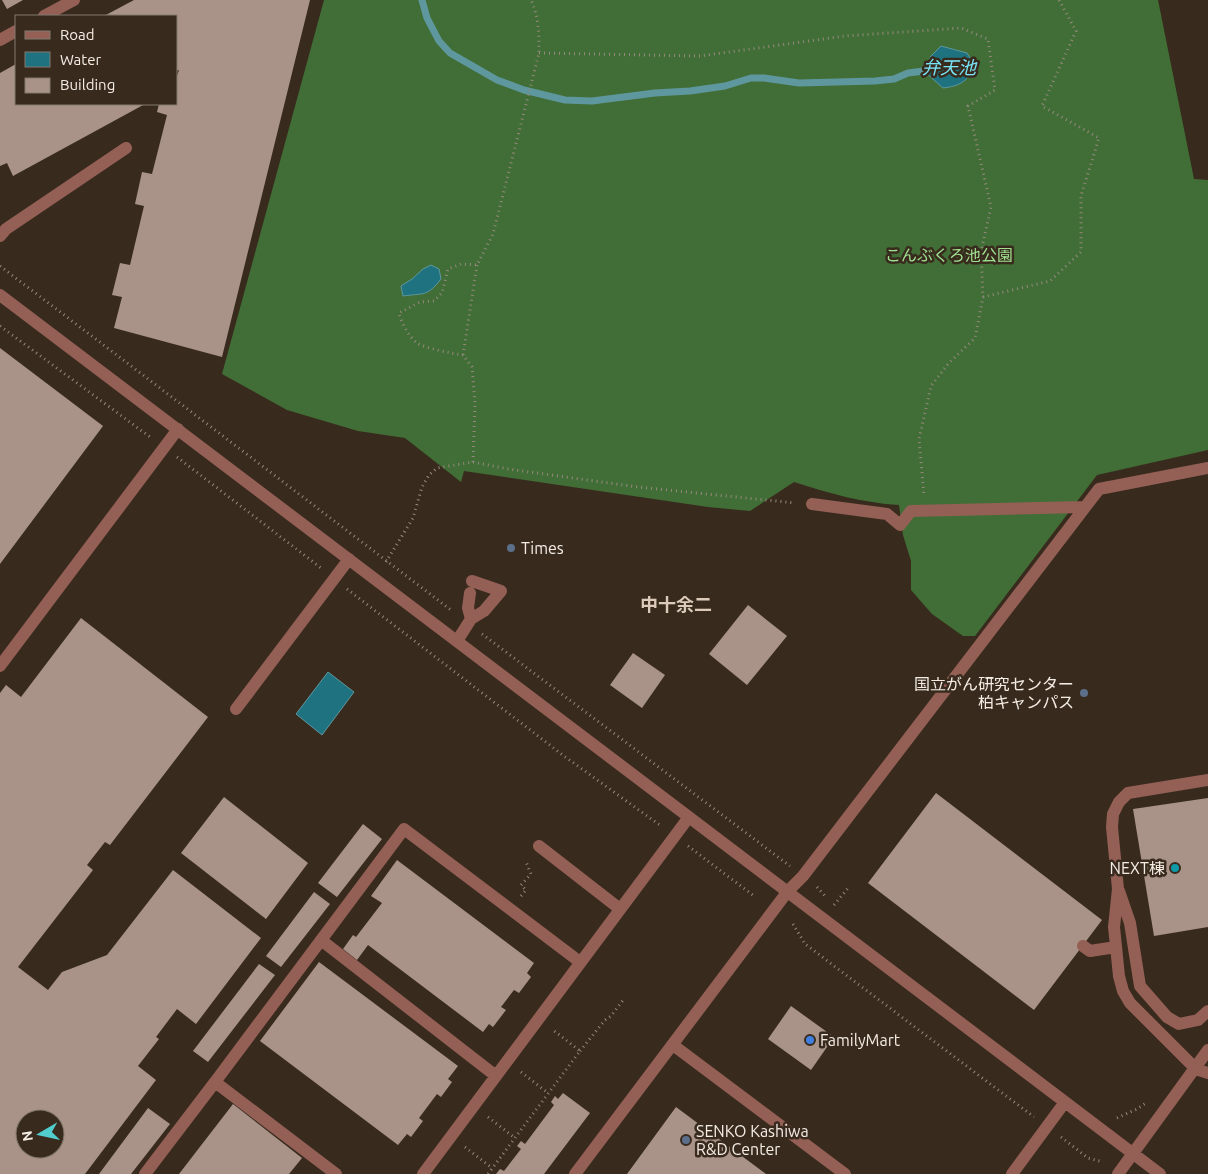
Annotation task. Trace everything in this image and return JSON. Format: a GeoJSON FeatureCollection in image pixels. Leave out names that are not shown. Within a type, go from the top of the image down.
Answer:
{"type":"FeatureCollection","features":[{"type":"Feature","properties":{"kind":"street"},"geometry":{"type":"LineString","coordinates":[[46,15],[74,0]]}},
{"type":"Feature","properties":{"kind":"street"},"geometry":{"type":"LineString","coordinates":[[0,40],[15,32]]}},
{"type":"Feature","properties":{"kind":"street"},"geometry":{"type":"LineString","coordinates":[[0,236],[6,228],[126,148]]}},
{"type":"Feature","properties":{"kind":"street"},"geometry":{"type":"LineString","coordinates":[[0,295],[1160,1174]]}},
{"type":"Feature","properties":{"kind":"street"},"geometry":{"type":"LineString","coordinates":[[0,666],[178,429]]}},
{"type":"Feature","properties":{"kind":"street"},"geometry":{"type":"LineString","coordinates":[[575,1174],[788,891],[803,876],[1099,489],[1205,472]]}},
{"type":"Feature","properties":{"kind":"street"},"geometry":{"type":"LineString","coordinates":[[812,504],[887,514],[900,525],[912,512],[1084,507]]}},
{"type":"Feature","properties":{"kind":"street"},"geometry":{"type":"LineString","coordinates":[[236,709],[349,559]]}},
{"type":"Feature","properties":{"kind":"street"},"geometry":{"type":"LineString","coordinates":[[457,641],[470,621],[484,611],[501,591],[471,587],[468,608],[470,621]]}},
{"type":"Feature","properties":{"kind":"street"},"geometry":{"type":"LineString","coordinates":[[1204,1071],[1130,1003],[1123,991],[1119,976],[1114,927],[1118,889],[1112,827],[1113,814],[1119,802],[1128,793],[1208,780]]}},
{"type":"Feature","properties":{"kind":"street"},"geometry":{"type":"LineString","coordinates":[[423,1174],[689,817]]}},
{"type":"Feature","properties":{"kind":"street"},"geometry":{"type":"LineString","coordinates":[[145,1174],[404,829],[580,962]]}},
{"type":"Feature","properties":{"kind":"street"},"geometry":{"type":"LineString","coordinates":[[539,846],[620,909]]}},
{"type":"Feature","properties":{"kind":"street"},"geometry":{"type":"LineString","coordinates":[[1118,889],[1130,923],[1140,986],[1167,1017],[1179,1024],[1198,1020],[1208,1011]]}},
{"type":"Feature","properties":{"kind":"street"},"geometry":{"type":"LineString","coordinates":[[321,940],[496,1076]]}},
{"type":"Feature","properties":{"kind":"street"},"geometry":{"type":"LineString","coordinates":[[1083,946],[1090,952],[1116,947]]}},
{"type":"Feature","properties":{"kind":"street"},"geometry":{"type":"LineString","coordinates":[[673,1045],[845,1174]]}},
{"type":"Feature","properties":{"kind":"street"},"geometry":{"type":"LineString","coordinates":[[1118,1174],[1204,1071],[1208,1050]]}},
{"type":"Feature","properties":{"kind":"street"},"geometry":{"type":"LineString","coordinates":[[215,1082],[336,1174]]}},
{"type":"Feature","properties":{"kind":"street"},"geometry":{"type":"LineString","coordinates":[[1012,1174],[1064,1102]]}},
{"type":"Feature","properties":{"kind":"path"},"geometry":{"type":"LineString","coordinates":[[473,462],[475,403],[472,367],[463,354],[477,264],[493,234],[539,53],[539,31],[535,9],[531,0]]}},
{"type":"Feature","properties":{"kind":"path"},"geometry":{"type":"LineString","coordinates":[[983,297],[1050,281],[1081,252],[1081,196],[1098,138],[1042,106],[1076,30],[1059,0]]}},
{"type":"Feature","properties":{"kind":"path"},"geometry":{"type":"LineString","coordinates":[[539,53],[700,56],[845,36],[961,28],[988,39],[995,90],[968,106],[991,207],[981,252],[983,297],[975,338],[948,364],[931,386],[919,439],[925,511]]}},
{"type":"Feature","properties":{"kind":"path"},"geometry":{"type":"LineString","coordinates":[[463,354],[453,354],[417,343],[401,322],[399,313],[420,302],[434,301],[442,293],[448,268],[461,264],[477,264]]}},
{"type":"Feature","properties":{"kind":"path"},"geometry":{"type":"LineString","coordinates":[[0,266],[386,562],[470,621],[803,876]]}},
{"type":"Feature","properties":{"kind":"path"},"geometry":{"type":"LineString","coordinates":[[0,326],[164,447],[564,756],[754,896]]}},
{"type":"Feature","properties":{"kind":"path"},"geometry":{"type":"LineString","coordinates":[[386,562],[414,518],[422,487],[429,475],[437,468],[473,462],[508,470],[638,488],[812,504]]}},
{"type":"Feature","properties":{"kind":"path"},"geometry":{"type":"LineString","coordinates":[[523,894],[526,890],[521,885],[530,874],[526,862]]}},
{"type":"Feature","properties":{"kind":"path"},"geometry":{"type":"LineString","coordinates":[[832,907],[850,888]]}},
{"type":"Feature","properties":{"kind":"path"},"geometry":{"type":"LineString","coordinates":[[793,924],[805,944],[1088,1158],[1103,1162]]}},
{"type":"Feature","properties":{"kind":"path"},"geometry":{"type":"LineString","coordinates":[[488,1174],[580,1051],[624,999]]}},
{"type":"Feature","properties":{"kind":"path"},"geometry":{"type":"LineString","coordinates":[[538,1019],[580,1051]]}},
{"type":"Feature","properties":{"kind":"path"},"geometry":{"type":"LineString","coordinates":[[507,1061],[548,1093]]}},
{"type":"Feature","properties":{"kind":"path"},"geometry":{"type":"LineString","coordinates":[[473,1106],[515,1138]]}},
{"type":"Feature","properties":{"kind":"path"},"geometry":{"type":"LineString","coordinates":[[451,1136],[492,1168]]}},
{"type":"Feature","properties":{"kind":"green space","name":"こんぶくろ池公園"},"geometry":{"type":"Polygon","coordinates":[[[324,0],[1158,0],[1194,179],[1208,180],[1208,450],[1097,475],[975,636],[963,636],[932,614],[911,590],[911,561],[903,535],[899,505],[846,497],[794,482],[750,511],[708,507],[464,471],[461,482],[405,438],[358,431],[287,410],[222,374],[324,0]]]}},
{"type":"Feature","properties":{"kind":"water","name":"弁天池"},"geometry":{"type":"Polygon","coordinates":[[[941,46],[967,53],[976,67],[966,80],[954,86],[943,88],[924,71],[931,56],[941,46]]]}},
{"type":"Feature","properties":{"kind":"water"},"geometry":{"type":"Polygon","coordinates":[[[431,265],[439,269],[441,279],[436,285],[425,293],[403,296],[401,286],[431,265]]]}},
{"type":"Feature","properties":{"kind":"water"},"geometry":{"type":"Polygon","coordinates":[[[328,672],[354,692],[322,735],[296,714],[328,672]]]}},
{"type":"Feature","properties":{"kind":"building"},"geometry":{"type":"Polygon","coordinates":[[[2,0],[23,0],[7,9],[2,0]]]}},
{"type":"Feature","properties":{"kind":"building"},"geometry":{"type":"Polygon","coordinates":[[[134,0],[310,0],[222,357],[114,328],[122,297],[112,295],[120,263],[130,265],[144,206],[135,204],[142,172],[152,174],[167,115],[157,112],[159,105],[178,105],[178,15],[106,15],[134,0]]]}},
{"type":"Feature","properties":{"kind":"building"},"geometry":{"type":"Polygon","coordinates":[[[15,65],[15,105],[143,105],[13,176],[7,163],[0,166],[0,73],[15,65]]]}},
{"type":"Feature","properties":{"kind":"building"},"geometry":{"type":"Polygon","coordinates":[[[0,348],[103,426],[0,564],[0,348]]]}},
{"type":"Feature","properties":{"kind":"building"},"geometry":{"type":"Polygon","coordinates":[[[748,605],[787,636],[747,685],[709,654],[748,605]]]}},
{"type":"Feature","properties":{"kind":"building"},"geometry":{"type":"Polygon","coordinates":[[[81,618],[208,717],[110,845],[105,842],[87,865],[93,870],[18,967],[48,990],[62,972],[107,955],[173,870],[261,938],[196,1024],[177,1009],[156,1037],[159,1039],[138,1066],[156,1080],[85,1174],[0,1174],[0,693],[6,685],[21,697],[81,618]]]}},
{"type":"Feature","properties":{"kind":"building"},"geometry":{"type":"Polygon","coordinates":[[[633,653],[665,675],[642,708],[610,685],[633,653]]]}},
{"type":"Feature","properties":{"kind":"building"},"geometry":{"type":"Polygon","coordinates":[[[936,793],[1102,920],[1034,1010],[868,883],[936,793]]]}},
{"type":"Feature","properties":{"kind":"building"},"geometry":{"type":"Polygon","coordinates":[[[224,797],[308,863],[266,919],[181,853],[224,797]]]}},
{"type":"Feature","properties":{"kind":"building","name":"NEXT棟"},"geometry":{"type":"Polygon","coordinates":[[[1208,798],[1208,927],[1154,936],[1133,809],[1208,798]]]}},
{"type":"Feature","properties":{"kind":"building"},"geometry":{"type":"Polygon","coordinates":[[[363,824],[382,839],[337,897],[318,883],[363,824]]]}},
{"type":"Feature","properties":{"kind":"building"},"geometry":{"type":"Polygon","coordinates":[[[397,860],[534,963],[527,973],[531,977],[519,993],[514,990],[501,1007],[506,1010],[493,1027],[489,1024],[483,1032],[368,945],[357,960],[343,949],[353,935],[356,937],[382,903],[371,896],[397,860]]]}},
{"type":"Feature","properties":{"kind":"building"},"geometry":{"type":"Polygon","coordinates":[[[314,892],[330,904],[281,967],[266,956],[314,892]]]}},
{"type":"Feature","properties":{"kind":"building"},"geometry":{"type":"Polygon","coordinates":[[[319,962],[458,1066],[448,1079],[452,1082],[441,1097],[437,1094],[419,1118],[423,1121],[411,1137],[407,1134],[398,1145],[260,1041],[319,962]]]}},
{"type":"Feature","properties":{"kind":"building"},"geometry":{"type":"Polygon","coordinates":[[[259,964],[275,975],[208,1062],[193,1051],[259,964]]]}},
{"type":"Feature","properties":{"kind":"building"},"geometry":{"type":"Polygon","coordinates":[[[791,1006],[834,1037],[811,1070],[768,1039],[791,1006]]]}},
{"type":"Feature","properties":{"kind":"building"},"geometry":{"type":"Polygon","coordinates":[[[563,1093],[590,1113],[544,1174],[496,1174],[500,1169],[504,1171],[521,1149],[517,1146],[521,1141],[525,1144],[554,1105],[551,1102],[555,1096],[558,1099],[563,1093]]]}},
{"type":"Feature","properties":{"kind":"building"},"geometry":{"type":"Polygon","coordinates":[[[233,1104],[302,1158],[289,1174],[179,1174],[233,1104]]]}},
{"type":"Feature","properties":{"kind":"building","name":"SENKO Kashiwa R&D Center"},"geometry":{"type":"Polygon","coordinates":[[[676,1107],[766,1174],[627,1174],[676,1107]]]}},
{"type":"Feature","properties":{"kind":"building"},"geometry":{"type":"Polygon","coordinates":[[[148,1108],[170,1124],[131,1174],[99,1174],[148,1108]]]}},
{"type":"Feature","properties":{"kind":"waterway"},"geometry":{"type":"LineString","coordinates":[[422,0],[427,18],[439,41],[450,53],[497,80],[524,90],[565,100],[592,101],[655,93],[690,91],[725,86],[751,78],[799,83],[875,81],[894,79],[908,73],[924,71]]}},
{"type":"Feature","properties":{"kind":"place","name":"Times"},"geometry":{"type":"Point","coordinates":[511,548]}},
{"type":"Feature","properties":{"kind":"place","name":"国立がん研究センター 柏キャンパス"},"geometry":{"type":"Point","coordinates":[1084,693]}},
{"type":"Feature","properties":{"kind":"place","name":"NEXT棟"},"geometry":{"type":"Point","coordinates":[1175,868]}},
{"type":"Feature","properties":{"kind":"place","name":"FamilyMart"},"geometry":{"type":"Point","coordinates":[810,1040]}},
{"type":"Feature","properties":{"kind":"place","name":"SENKO Kashiwa R&D Center"},"geometry":{"type":"Point","coordinates":[686,1140]}},
{"type":"Feature","properties":{"kind":"district","name":"中十余二"},"geometry":{"type":"Point","coordinates":[676,605]}}]}
